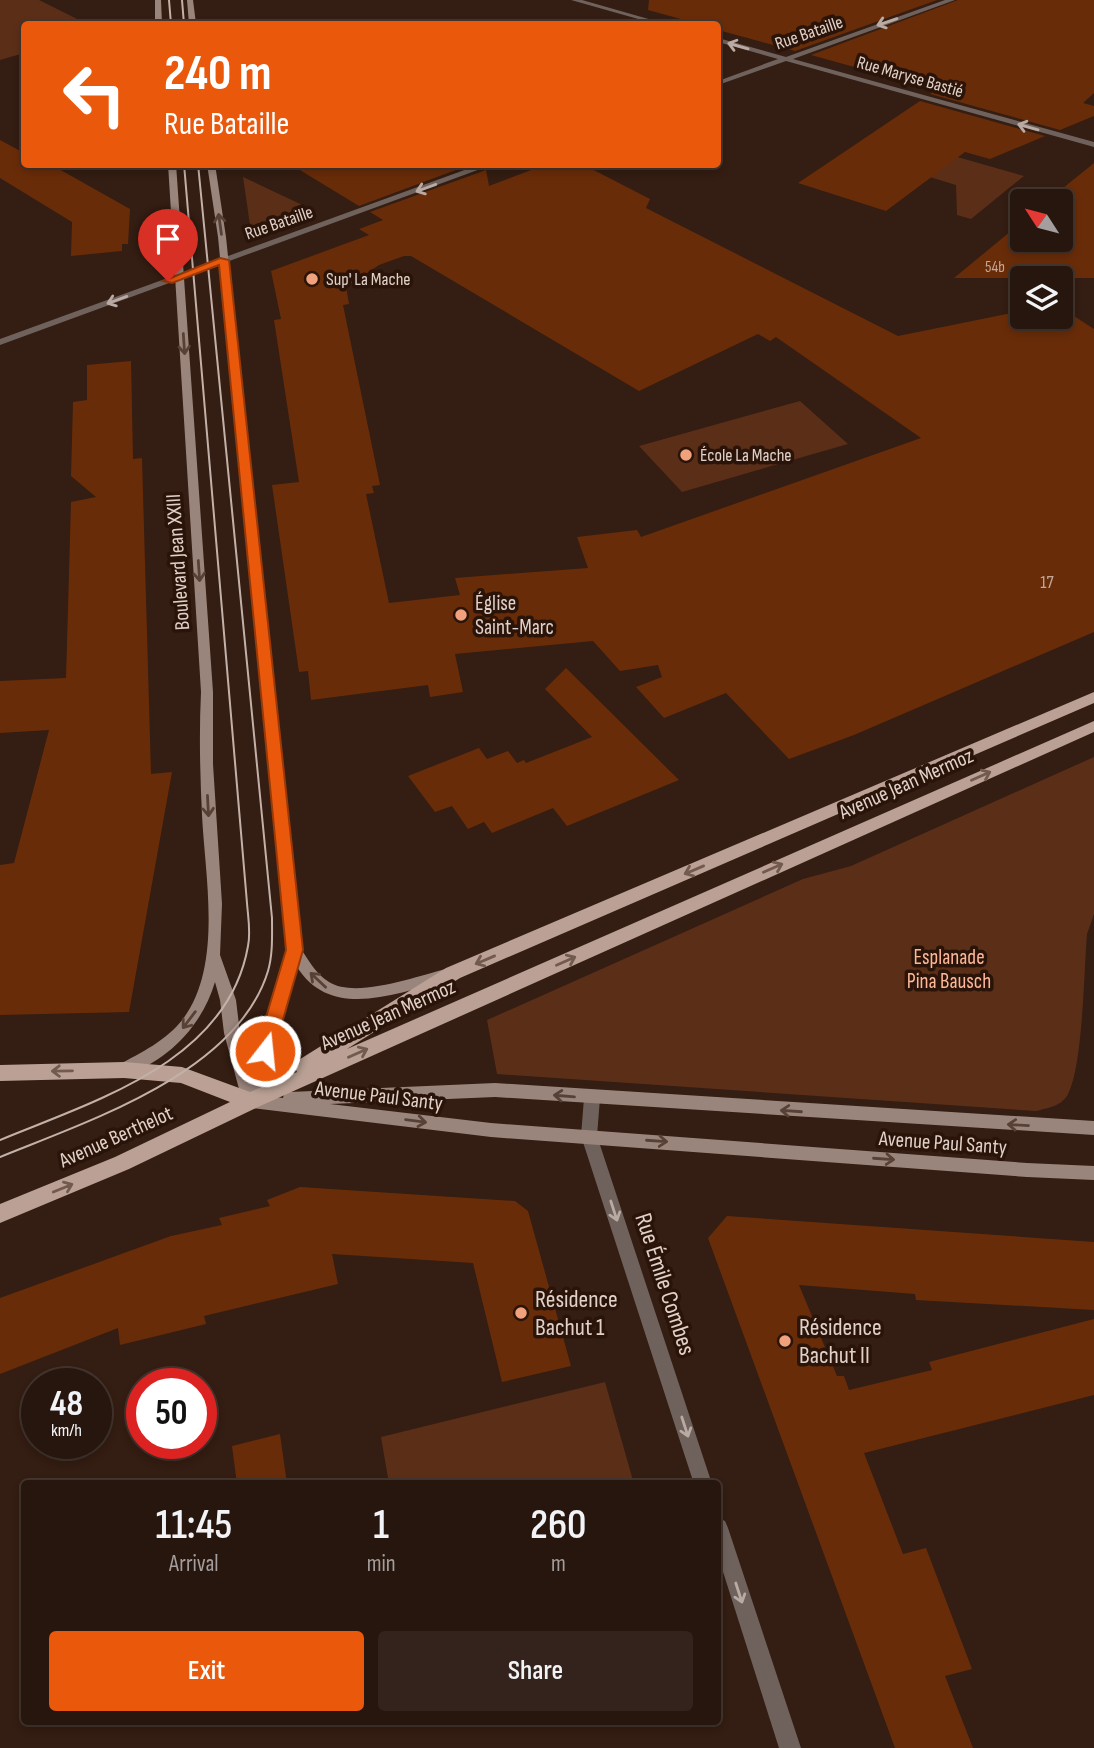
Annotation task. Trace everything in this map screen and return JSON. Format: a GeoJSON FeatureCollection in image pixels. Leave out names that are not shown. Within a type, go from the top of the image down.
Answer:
{"type":"FeatureCollection","features":[{"type":"Feature","properties":{"kind":"main road"},"geometry":{"type":"LineString","coordinates":[[158,0],[159,21]]}},
{"type":"Feature","properties":{"kind":"main road"},"geometry":{"type":"LineString","coordinates":[[190,0],[193,21]]}},
{"type":"Feature","properties":{"kind":"main road","name":"Boulevard Jean XXIII"},"geometry":{"type":"LineString","coordinates":[[124,1070],[159,1049],[194,1015],[214,957],[215,913],[204,738],[207,692],[172,168]]}},
{"type":"Feature","properties":{"kind":"main road"},"geometry":{"type":"LineString","coordinates":[[0,1073],[124,1070],[182,1075],[251,1101],[294,950],[224,260],[212,168]]}},
{"type":"Feature","properties":{"kind":"main road","name":"Avenue Jean Mermoz"},"geometry":{"type":"LineString","coordinates":[[251,1101],[453,973],[1094,697]]}},
{"type":"Feature","properties":{"kind":"main road","name":"Avenue Jean Mermoz"},"geometry":{"type":"LineString","coordinates":[[251,1101],[1094,726]]}},
{"type":"Feature","properties":{"kind":"main road"},"geometry":{"type":"LineString","coordinates":[[294,950],[316,982],[334,993],[357,994],[453,973]]}},
{"type":"Feature","properties":{"kind":"main road","name":"Boulevard Jean XXIII"},"geometry":{"type":"LineString","coordinates":[[214,957],[228,1000],[232,1033],[251,1101]]}},
{"type":"Feature","properties":{"kind":"main road","name":"Avenue Paul Santy"},"geometry":{"type":"LineString","coordinates":[[251,1101],[474,1090],[1094,1128]]}},
{"type":"Feature","properties":{"kind":"main road","name":"Avenue Paul Santy"},"geometry":{"type":"LineString","coordinates":[[251,1101],[467,1128],[1027,1170],[1094,1172]]}},
{"type":"Feature","properties":{"kind":"main road","name":"Avenue Berthelot"},"geometry":{"type":"LineString","coordinates":[[0,1214],[122,1163],[251,1101]]}},
{"type":"Feature","properties":{"kind":"street"},"geometry":{"type":"LineString","coordinates":[[574,0],[651,21]]}},
{"type":"Feature","properties":{"kind":"street","name":"Rue Bataille"},"geometry":{"type":"LineString","coordinates":[[721,82],[952,0]]}},
{"type":"Feature","properties":{"kind":"street","name":"Rue Maryse Bastié"},"geometry":{"type":"LineString","coordinates":[[721,41],[1094,145]]}},
{"type":"Feature","properties":{"kind":"street","name":"Rue Bataille"},"geometry":{"type":"LineString","coordinates":[[0,342],[479,168]]}},
{"type":"Feature","properties":{"kind":"street","name":"Rue Émile Combes"},"geometry":{"type":"LineString","coordinates":[[592,1098],[589,1136],[702,1480]]}},
{"type":"Feature","properties":{"kind":"street"},"geometry":{"type":"LineString","coordinates":[[721,1537],[790,1748]]}},
{"type":"Feature","properties":{"kind":"green space"},"geometry":{"type":"Polygon","coordinates":[[[0,0],[39,0],[81,21],[21,21],[21,54],[0,60],[0,0]]]}},
{"type":"Feature","properties":{"kind":"green space"},"geometry":{"type":"Polygon","coordinates":[[[880,135],[1024,176],[971,219],[957,215],[956,185],[864,157],[880,135]]]}},
{"type":"Feature","properties":{"kind":"green space"},"geometry":{"type":"Polygon","coordinates":[[[243,177],[311,209],[265,226],[250,225],[243,177]]]}},
{"type":"Feature","properties":{"kind":"green space"},"geometry":{"type":"Polygon","coordinates":[[[800,401],[848,444],[682,492],[639,446],[800,401]]]}},
{"type":"Feature","properties":{"kind":"green space","name":"Esplanade Pina Bausch"},"geometry":{"type":"Polygon","coordinates":[[[1094,757],[1094,914],[1087,934],[1077,1062],[1068,1094],[1058,1104],[1036,1111],[497,1074],[487,1020],[803,879],[851,866],[1094,757]]]}},
{"type":"Feature","properties":{"kind":"green space"},"geometry":{"type":"Polygon","coordinates":[[[605,1382],[633,1480],[388,1480],[381,1437],[605,1382]]]}},
{"type":"Feature","properties":{"kind":"building"},"geometry":{"type":"Polygon","coordinates":[[[649,0],[937,0],[795,51],[721,31],[721,21],[688,21],[648,10],[649,0]]]}},
{"type":"Feature","properties":{"kind":"building"},"geometry":{"type":"Polygon","coordinates":[[[958,0],[1094,0],[1094,93],[1083,103],[1094,106],[1094,116],[1060,130],[930,94],[937,90],[811,55],[958,0]]]}},
{"type":"Feature","properties":{"kind":"building"},"geometry":{"type":"Polygon","coordinates":[[[920,101],[1045,136],[990,159],[965,152],[886,211],[798,183],[920,101]]]}},
{"type":"Feature","properties":{"kind":"building"},"geometry":{"type":"Polygon","coordinates":[[[0,140],[21,151],[21,168],[57,168],[130,209],[128,244],[122,244],[122,251],[71,256],[72,222],[0,178],[0,140]]]}},
{"type":"Feature","properties":{"kind":"building"},"geometry":{"type":"Polygon","coordinates":[[[1094,163],[1094,278],[1073,278],[1073,266],[1010,266],[1010,278],[954,278],[1010,232],[1010,252],[1073,252],[1073,189],[1062,189],[1094,163]]]}},
{"type":"Feature","properties":{"kind":"building"},"geometry":{"type":"Polygon","coordinates":[[[297,168],[461,168],[359,206],[297,168]]]}},
{"type":"Feature","properties":{"kind":"building"},"geometry":{"type":"Polygon","coordinates":[[[536,168],[590,168],[650,199],[646,208],[898,336],[1010,313],[1010,329],[1073,329],[1073,315],[1094,329],[1094,632],[854,735],[789,759],[726,693],[664,718],[636,687],[662,677],[658,665],[620,671],[593,641],[455,654],[463,692],[430,697],[428,685],[311,700],[308,671],[299,672],[272,485],[299,482],[274,320],[281,319],[271,271],[369,235],[359,229],[383,220],[370,212],[486,170],[489,186],[536,168]],[[411,256],[379,265],[346,287],[349,304],[343,305],[380,485],[372,486],[374,493],[366,494],[389,603],[460,595],[455,578],[588,568],[577,537],[637,530],[641,537],[921,438],[776,337],[770,341],[758,334],[639,391],[411,256]]]}},
{"type":"Feature","properties":{"kind":"building"},"geometry":{"type":"Polygon","coordinates":[[[131,361],[133,459],[142,458],[151,774],[172,772],[129,1012],[0,1015],[0,865],[14,863],[49,730],[0,733],[0,681],[66,678],[71,502],[96,497],[71,476],[73,402],[87,400],[87,365],[131,361]]]}},
{"type":"Feature","properties":{"kind":"building"},"geometry":{"type":"Polygon","coordinates":[[[566,668],[679,780],[567,826],[553,808],[492,833],[484,822],[468,829],[452,806],[435,812],[408,776],[479,748],[487,759],[508,751],[517,763],[524,760],[526,763],[592,737],[545,689],[566,668]]]}},
{"type":"Feature","properties":{"kind":"building"},"geometry":{"type":"Polygon","coordinates":[[[300,1187],[515,1201],[528,1211],[571,1366],[502,1382],[473,1263],[332,1254],[338,1284],[204,1316],[206,1324],[120,1345],[118,1328],[0,1374],[0,1298],[171,1236],[222,1225],[219,1218],[270,1206],[267,1200],[300,1187]]]}},
{"type":"Feature","properties":{"kind":"building"},"geometry":{"type":"Polygon","coordinates":[[[727,1216],[1094,1242],[1094,1310],[916,1300],[915,1294],[799,1285],[837,1376],[844,1376],[849,1390],[932,1370],[929,1362],[1094,1319],[1094,1395],[864,1453],[903,1554],[926,1548],[972,1669],[945,1676],[973,1748],[895,1748],[708,1238],[727,1216]]]}},
{"type":"Feature","properties":{"kind":"building"},"geometry":{"type":"Polygon","coordinates":[[[280,1434],[286,1480],[236,1480],[232,1446],[280,1434]]]}},
{"type":"Feature","properties":{"kind":"tram line"},"geometry":{"type":"LineString","coordinates":[[169,0],[171,21]]}},
{"type":"Feature","properties":{"kind":"tram line"},"geometry":{"type":"LineString","coordinates":[[182,0],[184,21]]}},
{"type":"Feature","properties":{"kind":"tram line"},"geometry":{"type":"LineString","coordinates":[[0,1140],[115,1092],[152,1072],[186,1048],[214,1020],[235,986],[248,946],[249,924],[184,168]]}},
{"type":"Feature","properties":{"kind":"tram line"},"geometry":{"type":"LineString","coordinates":[[0,1157],[115,1109],[155,1089],[193,1065],[225,1038],[251,1007],[270,965],[272,918],[198,168]]}},
{"type":"Feature","properties":{"kind":"place","name":"Sup' La Mache"},"geometry":{"type":"Point","coordinates":[312,279]}},
{"type":"Feature","properties":{"kind":"place","name":"École La Mache"},"geometry":{"type":"Point","coordinates":[686,455]}},
{"type":"Feature","properties":{"kind":"place","name":"Église Saint-Marc"},"geometry":{"type":"Point","coordinates":[461,615]}},
{"type":"Feature","properties":{"kind":"place","name":"Résidence Bachut 1"},"geometry":{"type":"Point","coordinates":[521,1313]}},
{"type":"Feature","properties":{"kind":"place","name":"Résidence Bachut II"},"geometry":{"type":"Point","coordinates":[785,1341]}},
{"type":"Feature","properties":{"kind":"route"},"geometry":{"type":"LineString","coordinates":[[168,281],[224,260],[294,950],[265,1051]]}}]}
